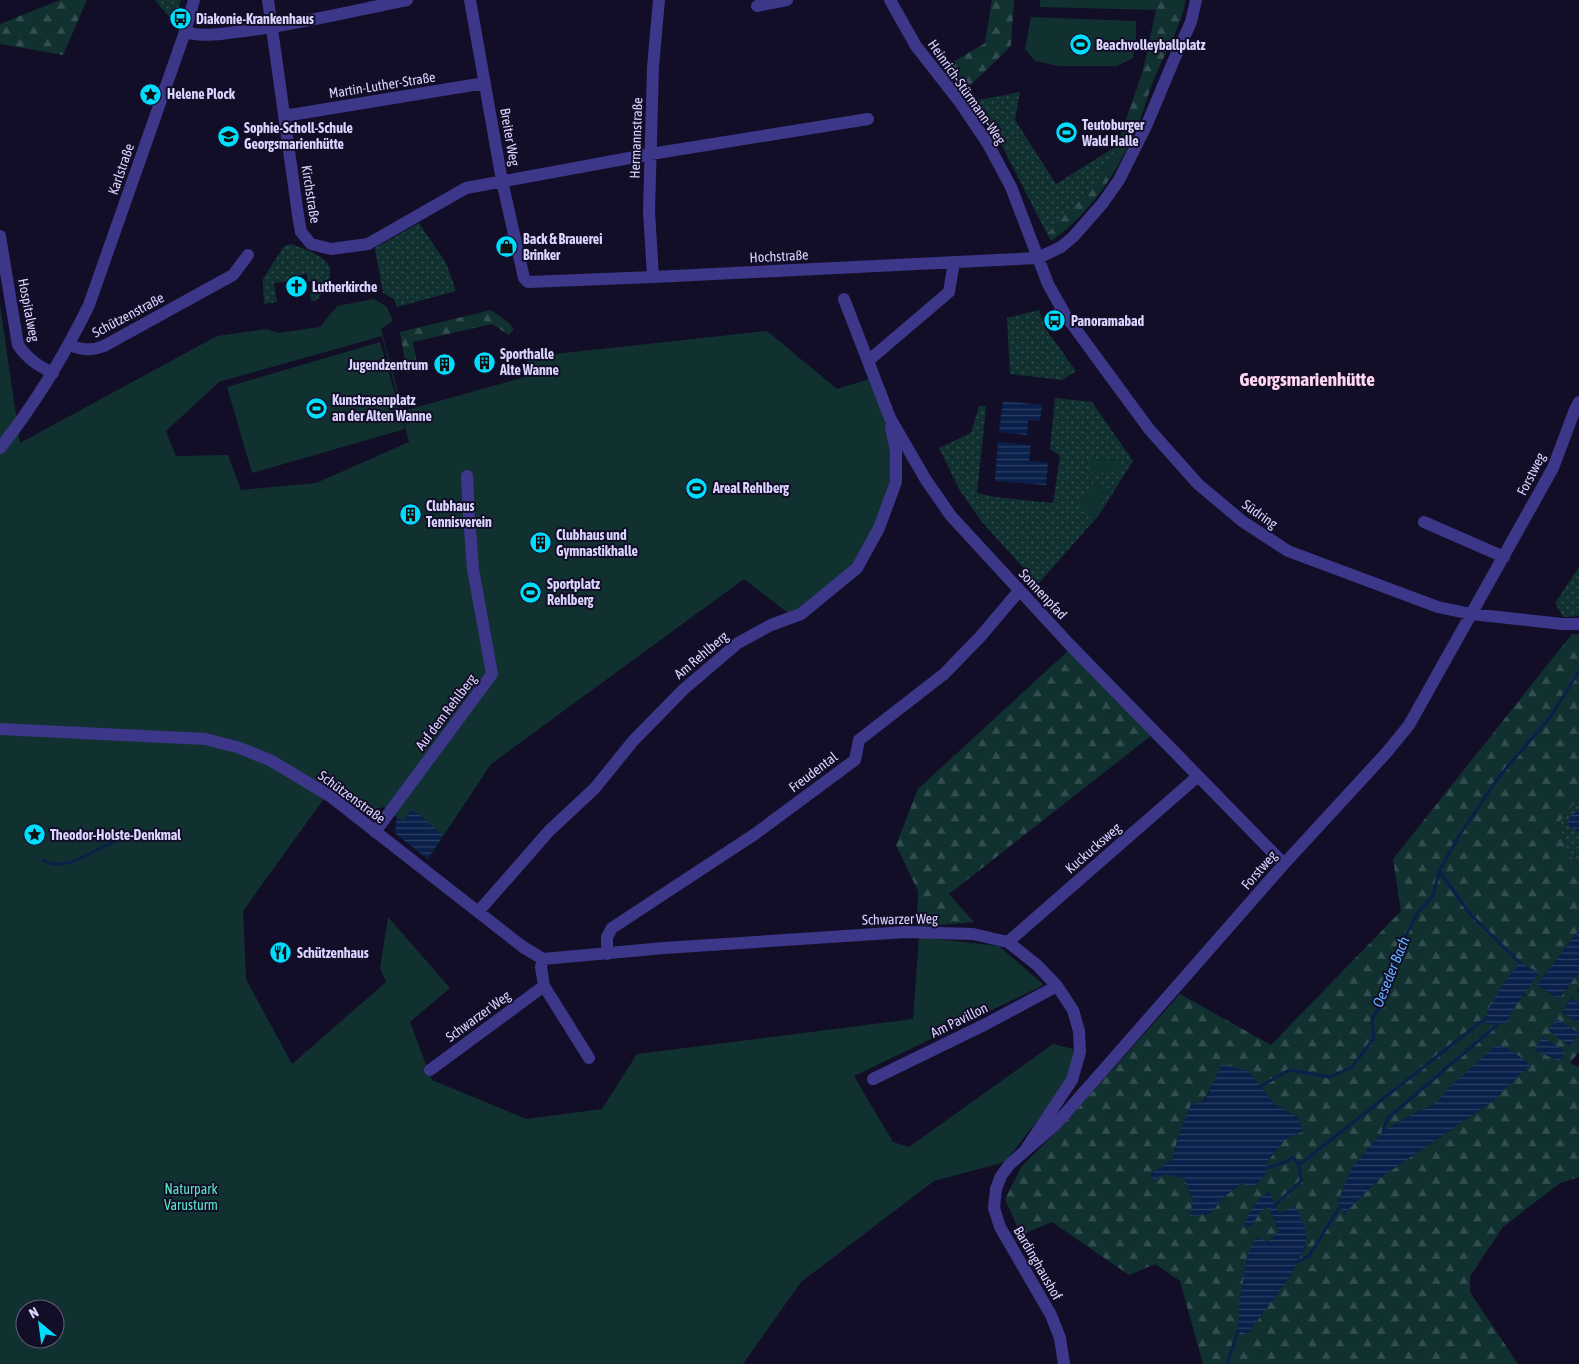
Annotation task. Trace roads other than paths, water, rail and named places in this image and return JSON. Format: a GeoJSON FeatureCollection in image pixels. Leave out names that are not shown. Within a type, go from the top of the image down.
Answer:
{"type":"FeatureCollection","features":[{"type":"Feature","properties":{"kind":"street","name":"Karlstraße"},"geometry":{"type":"LineString","coordinates":[[70,345],[88,305],[185,32],[194,0]]}},
{"type":"Feature","properties":{"kind":"street","name":"Kirchstraße"},"geometry":{"type":"LineString","coordinates":[[268,0],[301,232],[311,244],[331,249],[368,244],[466,188],[651,154],[868,119]]}},
{"type":"Feature","properties":{"kind":"street"},"geometry":{"type":"LineString","coordinates":[[185,32],[195,35],[209,35],[271,28],[407,0]]}},
{"type":"Feature","properties":{"kind":"street","name":"Breiter Weg"},"geometry":{"type":"LineString","coordinates":[[470,0],[502,181],[524,278]]}},
{"type":"Feature","properties":{"kind":"street","name":"Hermannstraße"},"geometry":{"type":"LineString","coordinates":[[653,277],[649,211],[653,67],[659,0]]}},
{"type":"Feature","properties":{"kind":"street"},"geometry":{"type":"LineString","coordinates":[[757,6],[787,0]]}},
{"type":"Feature","properties":{"kind":"street","name":"Heinrich-Stürmann-Weg"},"geometry":{"type":"LineString","coordinates":[[890,0],[916,46],[959,101],[988,144],[1011,187],[1038,258]]}},
{"type":"Feature","properties":{"kind":"street"},"geometry":{"type":"LineString","coordinates":[[1038,258],[1061,247],[1074,237],[1102,204],[1119,180],[1147,124],[1191,22],[1196,0]]}},
{"type":"Feature","properties":{"kind":"street","name":"Martin-Luther-Straße"},"geometry":{"type":"LineString","coordinates":[[284,116],[485,83]]}},
{"type":"Feature","properties":{"kind":"street","name":"Hospitalweg"},"geometry":{"type":"LineString","coordinates":[[0,236],[18,345],[27,357],[54,373]]}},
{"type":"Feature","properties":{"kind":"street","name":"Schützenstraße"},"geometry":{"type":"LineString","coordinates":[[70,345],[78,349],[92,350],[104,346],[233,275],[248,255]]}},
{"type":"Feature","properties":{"kind":"street","name":"Hochstraße"},"geometry":{"type":"LineString","coordinates":[[524,278],[528,282],[1038,258]]}},
{"type":"Feature","properties":{"kind":"street","name":"Südring"},"geometry":{"type":"LineString","coordinates":[[1038,258],[1048,284],[1066,316],[1149,429],[1198,484],[1242,521],[1288,551],[1438,607],[1471,614],[1562,624],[1579,624]]}},
{"type":"Feature","properties":{"kind":"street"},"geometry":{"type":"LineString","coordinates":[[868,360],[949,292],[954,262]]}},
{"type":"Feature","properties":{"kind":"street","name":"Sonnenpfad"},"geometry":{"type":"LineString","coordinates":[[844,299],[890,418],[926,480],[951,516],[1019,591],[1284,864]]}},
{"type":"Feature","properties":{"kind":"street"},"geometry":{"type":"LineString","coordinates":[[0,448],[24,418],[70,345]]}},
{"type":"Feature","properties":{"kind":"street","name":"Forstweg"},"geometry":{"type":"LineString","coordinates":[[1001,1176],[1010,1164],[1056,1124],[1284,864],[1387,752],[1409,724],[1553,468],[1579,402]]}},
{"type":"Feature","properties":{"kind":"street","name":"Am Rehlberg"},"geometry":{"type":"LineString","coordinates":[[478,912],[549,831],[595,788],[633,741],[684,688],[738,643],[771,625],[801,614],[858,568],[879,528],[896,482],[896,451],[890,418]]}},
{"type":"Feature","properties":{"kind":"street","name":"Auf dem Rehlberg"},"geometry":{"type":"LineString","coordinates":[[375,832],[492,674],[473,569],[467,476]]}},
{"type":"Feature","properties":{"kind":"street"},"geometry":{"type":"LineString","coordinates":[[1424,522],[1504,557]]}},
{"type":"Feature","properties":{"kind":"street","name":"Freudental"},"geometry":{"type":"LineString","coordinates":[[607,954],[607,938],[612,928],[755,834],[855,760],[859,740],[944,674],[980,637],[1019,591]]}},
{"type":"Feature","properties":{"kind":"street","name":"Schützenstraße"},"geometry":{"type":"LineString","coordinates":[[0,729],[205,740],[237,747],[270,760],[330,796],[522,947],[543,959]]}},
{"type":"Feature","properties":{"kind":"street","name":"Kuckucksweg"},"geometry":{"type":"LineString","coordinates":[[1008,942],[1198,776]]}},
{"type":"Feature","properties":{"kind":"street","name":"Schwarzer Weg"},"geometry":{"type":"LineString","coordinates":[[543,959],[906,932],[973,934],[1008,942],[1037,965],[1057,986],[1073,1010],[1080,1030],[1080,1052],[1072,1080],[1026,1149]]}},
{"type":"Feature","properties":{"kind":"street"},"geometry":{"type":"LineString","coordinates":[[543,959],[541,967],[544,986],[589,1058]]}},
{"type":"Feature","properties":{"kind":"street","name":"Schwarzer Weg"},"geometry":{"type":"LineString","coordinates":[[430,1070],[544,986]]}},
{"type":"Feature","properties":{"kind":"street","name":"Am Pavillon"},"geometry":{"type":"LineString","coordinates":[[873,1079],[986,1024],[1057,986]]}},
{"type":"Feature","properties":{"kind":"street","name":"Bardinghaushof"},"geometry":{"type":"LineString","coordinates":[[1001,1176],[996,1189],[994,1208],[1000,1226],[1051,1315],[1060,1338],[1064,1364]]}},
{"type":"Feature","properties":{"kind":"water"},"geometry":{"type":"Polygon","coordinates":[[[1003,401],[1042,405],[1040,421],[1028,420],[1027,435],[999,432],[1003,401]]]}},
{"type":"Feature","properties":{"kind":"water"},"geometry":{"type":"Polygon","coordinates":[[[998,442],[1031,445],[1029,461],[1048,463],[1046,485],[995,481],[998,442]]]}},
{"type":"Feature","properties":{"kind":"water"},"geometry":{"type":"Polygon","coordinates":[[[412,809],[443,835],[428,859],[395,833],[397,817],[403,821],[412,809]]]}},
{"type":"Feature","properties":{"kind":"water"},"geometry":{"type":"Polygon","coordinates":[[[1579,811],[1578,832],[1567,824],[1571,815],[1579,811]]]}},
{"type":"Feature","properties":{"kind":"water"},"geometry":{"type":"Polygon","coordinates":[[[1579,930],[1579,972],[1559,999],[1537,985],[1579,930]]]}},
{"type":"Feature","properties":{"kind":"water"},"geometry":{"type":"Polygon","coordinates":[[[1520,963],[1539,972],[1507,1022],[1497,1025],[1486,1024],[1488,1009],[1507,978],[1520,963]]]}},
{"type":"Feature","properties":{"kind":"water"},"geometry":{"type":"Polygon","coordinates":[[[1571,998],[1579,1004],[1579,1024],[1562,1012],[1571,998]]]}},
{"type":"Feature","properties":{"kind":"water"},"geometry":{"type":"Polygon","coordinates":[[[1557,1019],[1579,1033],[1570,1046],[1548,1030],[1557,1019]]]}},
{"type":"Feature","properties":{"kind":"water"},"geometry":{"type":"Polygon","coordinates":[[[1543,1037],[1566,1052],[1559,1061],[1534,1050],[1543,1037]]]}},
{"type":"Feature","properties":{"kind":"water"},"geometry":{"type":"Polygon","coordinates":[[[1497,1044],[1510,1049],[1530,1065],[1494,1100],[1380,1178],[1344,1214],[1338,1201],[1352,1168],[1383,1131],[1437,1103],[1447,1090],[1497,1044]]]}},
{"type":"Feature","properties":{"kind":"water"},"geometry":{"type":"Polygon","coordinates":[[[1222,1064],[1248,1071],[1274,1104],[1297,1117],[1303,1131],[1285,1139],[1267,1162],[1266,1175],[1252,1187],[1241,1183],[1223,1198],[1210,1214],[1190,1216],[1193,1199],[1184,1178],[1165,1174],[1154,1181],[1150,1174],[1172,1160],[1180,1131],[1191,1105],[1205,1100],[1222,1064]]]}},
{"type":"Feature","properties":{"kind":"water"},"geometry":{"type":"Polygon","coordinates":[[[1269,1192],[1279,1213],[1295,1206],[1306,1231],[1306,1242],[1294,1270],[1247,1334],[1238,1331],[1239,1306],[1247,1256],[1256,1237],[1268,1242],[1279,1231],[1269,1207],[1260,1212],[1252,1226],[1244,1227],[1253,1207],[1269,1192]]]}},
{"type":"Feature","properties":{"kind":"waterway","name":"Oeseder Bach"},"geometry":{"type":"LineString","coordinates":[[1520,963],[1471,915],[1439,871],[1459,836],[1498,778],[1551,716],[1579,671]]}},
{"type":"Feature","properties":{"kind":"waterway"},"geometry":{"type":"LineString","coordinates":[[43,860],[52,864],[75,861],[119,839],[143,831]]}},
{"type":"Feature","properties":{"kind":"waterway","name":"Oeseder Bach"},"geometry":{"type":"LineString","coordinates":[[1261,1086],[1289,1070],[1330,1077],[1352,1067],[1374,1038],[1372,1020],[1381,1002],[1404,939],[1418,912],[1433,896],[1439,871]]}},
{"type":"Feature","properties":{"kind":"waterway"},"geometry":{"type":"LineString","coordinates":[[1275,1205],[1301,1181],[1299,1165],[1487,1017]]}},
{"type":"Feature","properties":{"kind":"waterway"},"geometry":{"type":"LineString","coordinates":[[1383,1131],[1388,1118],[1497,1025]]}},
{"type":"Feature","properties":{"kind":"waterway"},"geometry":{"type":"LineString","coordinates":[[1267,1168],[1293,1157],[1299,1165]]}},
{"type":"Feature","properties":{"kind":"waterway"},"geometry":{"type":"LineString","coordinates":[[1297,1262],[1309,1256],[1340,1206]]}},
{"type":"Feature","properties":{"kind":"waterway","name":"Oeseder Bach"},"geometry":{"type":"LineString","coordinates":[[1227,1364],[1238,1331]]}},
{"type":"Feature","properties":{"kind":"place","name":"Diakonie-Krankenhaus"},"geometry":{"type":"Point","coordinates":[180,19]}},
{"type":"Feature","properties":{"kind":"place","name":"Beachvolleyballplatz"},"geometry":{"type":"Point","coordinates":[1080,45]}},
{"type":"Feature","properties":{"kind":"place","name":"Helene Plock"},"geometry":{"type":"Point","coordinates":[151,94]}},
{"type":"Feature","properties":{"kind":"place","name":"Teutoburger Wald Halle"},"geometry":{"type":"Point","coordinates":[1066,133]}},
{"type":"Feature","properties":{"kind":"place","name":"Sophie-Scholl-Schule Georgsmarienhütte"},"geometry":{"type":"Point","coordinates":[228,136]}},
{"type":"Feature","properties":{"kind":"place","name":"Back & Brauerei Brinker"},"geometry":{"type":"Point","coordinates":[507,247]}},
{"type":"Feature","properties":{"kind":"place","name":"Lutherkirche"},"geometry":{"type":"Point","coordinates":[296,287]}},
{"type":"Feature","properties":{"kind":"place","name":"Panoramabad"},"geometry":{"type":"Point","coordinates":[1055,321]}},
{"type":"Feature","properties":{"kind":"place","name":"Sporthalle Alte Wanne"},"geometry":{"type":"Point","coordinates":[484,362]}},
{"type":"Feature","properties":{"kind":"place","name":"Jugendzentrum"},"geometry":{"type":"Point","coordinates":[444,365]}},
{"type":"Feature","properties":{"kind":"place","name":"Kunstrasenplatz an der Alten Wanne"},"geometry":{"type":"Point","coordinates":[316,408]}},
{"type":"Feature","properties":{"kind":"place","name":"Areal Rehlberg"},"geometry":{"type":"Point","coordinates":[697,488]}},
{"type":"Feature","properties":{"kind":"place","name":"Clubhaus Tennisverein"},"geometry":{"type":"Point","coordinates":[410,514]}},
{"type":"Feature","properties":{"kind":"place","name":"Clubhaus und Gymnastikhalle"},"geometry":{"type":"Point","coordinates":[540,543]}},
{"type":"Feature","properties":{"kind":"place","name":"Sportplatz Rehlberg"},"geometry":{"type":"Point","coordinates":[531,592]}},
{"type":"Feature","properties":{"kind":"place","name":"Theodor-Holste-Denkmal"},"geometry":{"type":"Point","coordinates":[34,835]}},
{"type":"Feature","properties":{"kind":"place","name":"Schützenhaus"},"geometry":{"type":"Point","coordinates":[281,953]}},
{"type":"Feature","properties":{"kind":"district","name":"Georgsmarienhütte"},"geometry":{"type":"Point","coordinates":[1307,379]}},
{"type":"Feature","properties":{"kind":"park label","name":"Naturpark Varusturm"},"geometry":{"type":"Point","coordinates":[191,1198]}}]}
